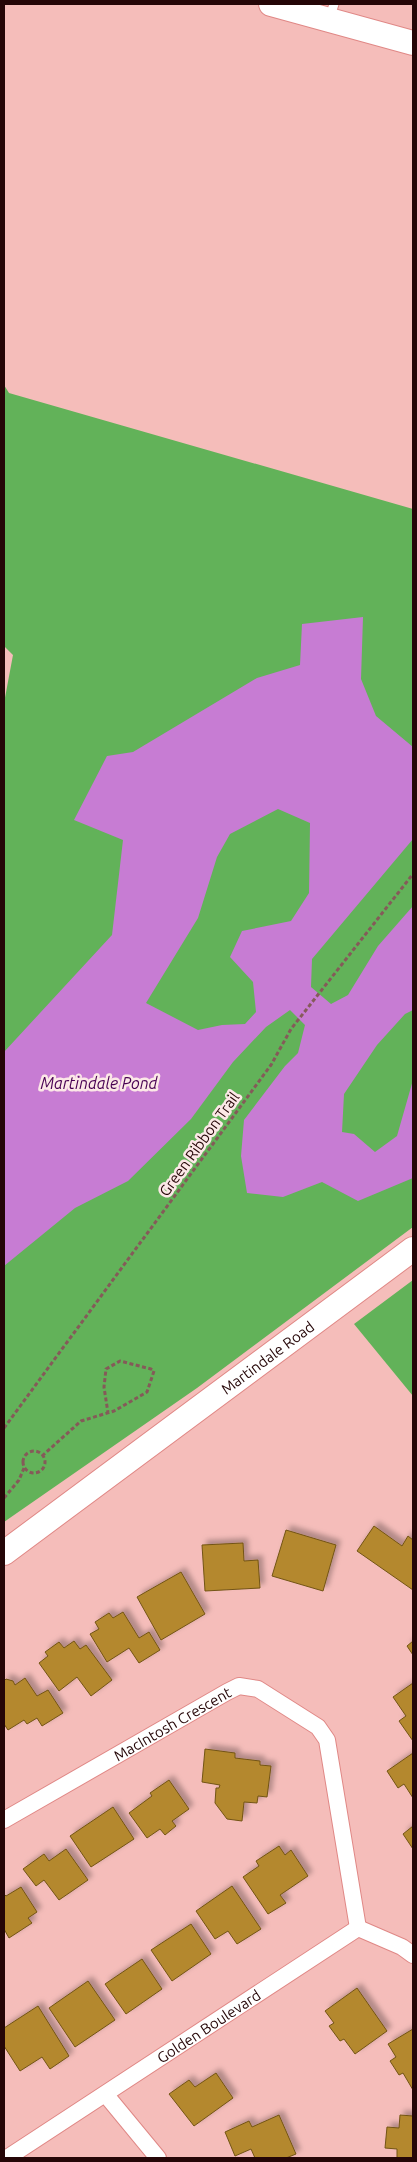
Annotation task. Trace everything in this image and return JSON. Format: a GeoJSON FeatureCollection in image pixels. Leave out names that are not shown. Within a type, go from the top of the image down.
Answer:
{"type":"FeatureCollection","features":[{"type":"Feature","properties":{"kind":"main road"},"geometry":{"type":"LineString","coordinates":[[271,4],[331,12],[413,43]]}},
{"type":"Feature","properties":{"kind":"main road","name":"Martindale Road"},"geometry":{"type":"LineString","coordinates":[[4,1553],[413,1249]]}},
{"type":"Feature","properties":{"kind":"street","name":"MacIntosh Crescent"},"geometry":{"type":"LineString","coordinates":[[6,1815],[227,1692],[239,1686],[258,1689],[318,1727],[327,1740],[358,1928]]}},
{"type":"Feature","properties":{"kind":"street"},"geometry":{"type":"LineString","coordinates":[[358,1928],[402,1947],[413,1955]]}},
{"type":"Feature","properties":{"kind":"street","name":"Golden Boulevard"},"geometry":{"type":"LineString","coordinates":[[8,2152],[106,2095],[358,1928]]}},
{"type":"Feature","properties":{"kind":"street"},"geometry":{"type":"LineString","coordinates":[[106,2095],[158,2158]]}},
{"type":"Feature","properties":{"kind":"path","name":"Green Ribbon Trail"},"geometry":{"type":"LineString","coordinates":[[4,1428],[271,1065],[291,1029],[330,982],[413,874]]}},
{"type":"Feature","properties":{"kind":"path"},"geometry":{"type":"LineString","coordinates":[[42,1456],[81,1421],[108,1412],[147,1392],[154,1371],[120,1361],[106,1369],[104,1387],[108,1412]]}},
{"type":"Feature","properties":{"kind":"path"},"geometry":{"type":"LineString","coordinates":[[4,1498],[19,1480],[24,1467],[23,1460],[29,1452],[36,1452],[42,1456],[44,1463],[39,1472],[29,1472],[24,1467]]}},
{"type":"Feature","properties":{"kind":"green space"},"geometry":{"type":"Polygon","coordinates":[[[4,385],[9,393],[413,509],[413,1227],[197,1388],[4,1522],[4,703],[13,655],[4,646],[4,385]]]}},
{"type":"Feature","properties":{"kind":"green space"},"geometry":{"type":"Polygon","coordinates":[[[413,1280],[413,1396],[354,1324],[413,1280]]]}},
{"type":"Feature","properties":{"kind":"water","name":"Martindale Pond"},"geometry":{"type":"Polygon","coordinates":[[[363,617],[361,679],[376,716],[413,747],[413,839],[312,959],[311,987],[331,1004],[348,995],[378,946],[413,906],[413,1010],[405,1014],[377,1045],[344,1094],[342,1132],[354,1134],[375,1152],[397,1136],[413,1080],[413,1178],[358,1201],[322,1182],[283,1197],[247,1193],[241,1156],[244,1120],[285,1066],[298,1053],[305,1025],[290,1010],[266,1027],[233,1062],[191,1119],[128,1181],[75,1208],[4,1266],[4,1052],[112,935],[123,840],[74,820],[107,756],[133,752],[257,678],[300,665],[302,624],[363,617]],[[278,809],[230,834],[217,857],[198,918],[146,1003],[198,1030],[222,1025],[245,1024],[256,1012],[253,982],[230,957],[242,931],[291,921],[309,893],[310,823],[278,809]]]}},
{"type":"Feature","properties":{"kind":"building"},"geometry":{"type":"Polygon","coordinates":[[[374,1526],[402,1546],[408,1536],[413,1540],[413,1590],[357,1551],[374,1526]]]}},
{"type":"Feature","properties":{"kind":"building"},"geometry":{"type":"Polygon","coordinates":[[[286,1530],[336,1545],[323,1591],[272,1576],[286,1530]]]}},
{"type":"Feature","properties":{"kind":"building"},"geometry":{"type":"Polygon","coordinates":[[[243,1543],[244,1561],[258,1560],[260,1588],[205,1591],[202,1545],[243,1543]]]}},
{"type":"Feature","properties":{"kind":"building"},"geometry":{"type":"Polygon","coordinates":[[[181,1572],[205,1614],[161,1640],[137,1597],[181,1572]]]}},
{"type":"Feature","properties":{"kind":"building"},"geometry":{"type":"Polygon","coordinates":[[[123,1612],[139,1638],[149,1632],[160,1650],[139,1663],[129,1648],[107,1662],[90,1634],[99,1629],[95,1622],[109,1613],[113,1618],[123,1612]]]}},
{"type":"Feature","properties":{"kind":"building"},"geometry":{"type":"Polygon","coordinates":[[[74,1641],[80,1649],[86,1645],[112,1680],[91,1696],[77,1677],[59,1691],[39,1663],[48,1656],[45,1652],[59,1642],[64,1648],[74,1641]]]}},
{"type":"Feature","properties":{"kind":"building"},"geometry":{"type":"Polygon","coordinates":[[[413,1641],[413,1655],[407,1646],[413,1641]]]}},
{"type":"Feature","properties":{"kind":"building"},"geometry":{"type":"Polygon","coordinates":[[[25,1678],[37,1696],[48,1690],[63,1713],[42,1726],[37,1718],[27,1724],[24,1720],[8,1730],[4,1724],[4,1681],[6,1679],[13,1681],[15,1685],[25,1678]]]}},
{"type":"Feature","properties":{"kind":"building"},"geometry":{"type":"Polygon","coordinates":[[[413,1683],[413,1741],[399,1721],[406,1716],[393,1697],[413,1683]]]}},
{"type":"Feature","properties":{"kind":"building"},"geometry":{"type":"Polygon","coordinates":[[[205,1749],[235,1753],[235,1758],[260,1761],[260,1765],[271,1766],[267,1797],[258,1796],[257,1803],[244,1802],[242,1821],[227,1819],[215,1803],[216,1788],[219,1788],[220,1785],[202,1782],[205,1749]]]}},
{"type":"Feature","properties":{"kind":"building"},"geometry":{"type":"Polygon","coordinates":[[[413,1753],[413,1798],[404,1784],[398,1788],[387,1771],[413,1753]]]}},
{"type":"Feature","properties":{"kind":"building"},"geometry":{"type":"Polygon","coordinates":[[[169,1780],[189,1809],[172,1821],[176,1826],[165,1835],[160,1829],[147,1838],[129,1813],[152,1796],[150,1793],[169,1780]]]}},
{"type":"Feature","properties":{"kind":"building"},"geometry":{"type":"Polygon","coordinates":[[[113,1807],[134,1839],[91,1867],[70,1836],[113,1807]]]}},
{"type":"Feature","properties":{"kind":"building"},"geometry":{"type":"Polygon","coordinates":[[[413,1826],[413,1849],[403,1834],[413,1826]]]}},
{"type":"Feature","properties":{"kind":"building"},"geometry":{"type":"Polygon","coordinates":[[[279,1846],[285,1855],[291,1850],[308,1876],[280,1895],[286,1903],[268,1914],[243,1877],[259,1866],[256,1861],[279,1846]]]}},
{"type":"Feature","properties":{"kind":"building"},"geometry":{"type":"Polygon","coordinates":[[[66,1849],[88,1880],[59,1900],[44,1880],[36,1886],[23,1869],[44,1854],[49,1861],[66,1849]]]}},
{"type":"Feature","properties":{"kind":"building"},"geometry":{"type":"Polygon","coordinates":[[[232,1886],[261,1929],[237,1944],[228,1931],[215,1939],[196,1911],[232,1886]]]}},
{"type":"Feature","properties":{"kind":"building"},"geometry":{"type":"Polygon","coordinates":[[[21,1887],[37,1912],[28,1918],[32,1923],[9,1938],[4,1929],[4,1894],[6,1896],[21,1887]]]}},
{"type":"Feature","properties":{"kind":"building"},"geometry":{"type":"Polygon","coordinates":[[[191,1924],[211,1954],[172,1981],[151,1950],[191,1924]]]}},
{"type":"Feature","properties":{"kind":"building"},"geometry":{"type":"Polygon","coordinates":[[[142,1959],[162,1989],[126,2014],[105,1984],[142,1959]]]}},
{"type":"Feature","properties":{"kind":"building"},"geometry":{"type":"Polygon","coordinates":[[[88,1981],[115,2020],[75,2047],[49,2008],[88,1981]]]}},
{"type":"Feature","properties":{"kind":"building"},"geometry":{"type":"Polygon","coordinates":[[[357,1988],[387,2031],[355,2054],[344,2039],[340,2041],[329,2026],[334,2023],[325,2011],[357,1988]]]}},
{"type":"Feature","properties":{"kind":"building"},"geometry":{"type":"Polygon","coordinates":[[[38,2006],[69,2056],[50,2069],[42,2057],[20,2071],[4,2046],[4,2028],[38,2006]]]}},
{"type":"Feature","properties":{"kind":"building"},"geometry":{"type":"Polygon","coordinates":[[[413,2029],[413,2090],[403,2073],[399,2075],[390,2061],[396,2057],[388,2044],[413,2029]]]}},
{"type":"Feature","properties":{"kind":"building"},"geometry":{"type":"Polygon","coordinates":[[[216,2073],[233,2098],[194,2126],[169,2094],[189,2080],[195,2087],[216,2073]]]}},
{"type":"Feature","properties":{"kind":"building"},"geometry":{"type":"Polygon","coordinates":[[[279,2115],[296,2154],[286,2158],[255,2158],[251,2149],[235,2156],[225,2132],[249,2121],[252,2127],[279,2115]]]}},
{"type":"Feature","properties":{"kind":"building"},"geometry":{"type":"Polygon","coordinates":[[[400,2115],[413,2116],[413,2158],[397,2158],[397,2149],[385,2148],[387,2127],[399,2128],[400,2115]]]}}]}
